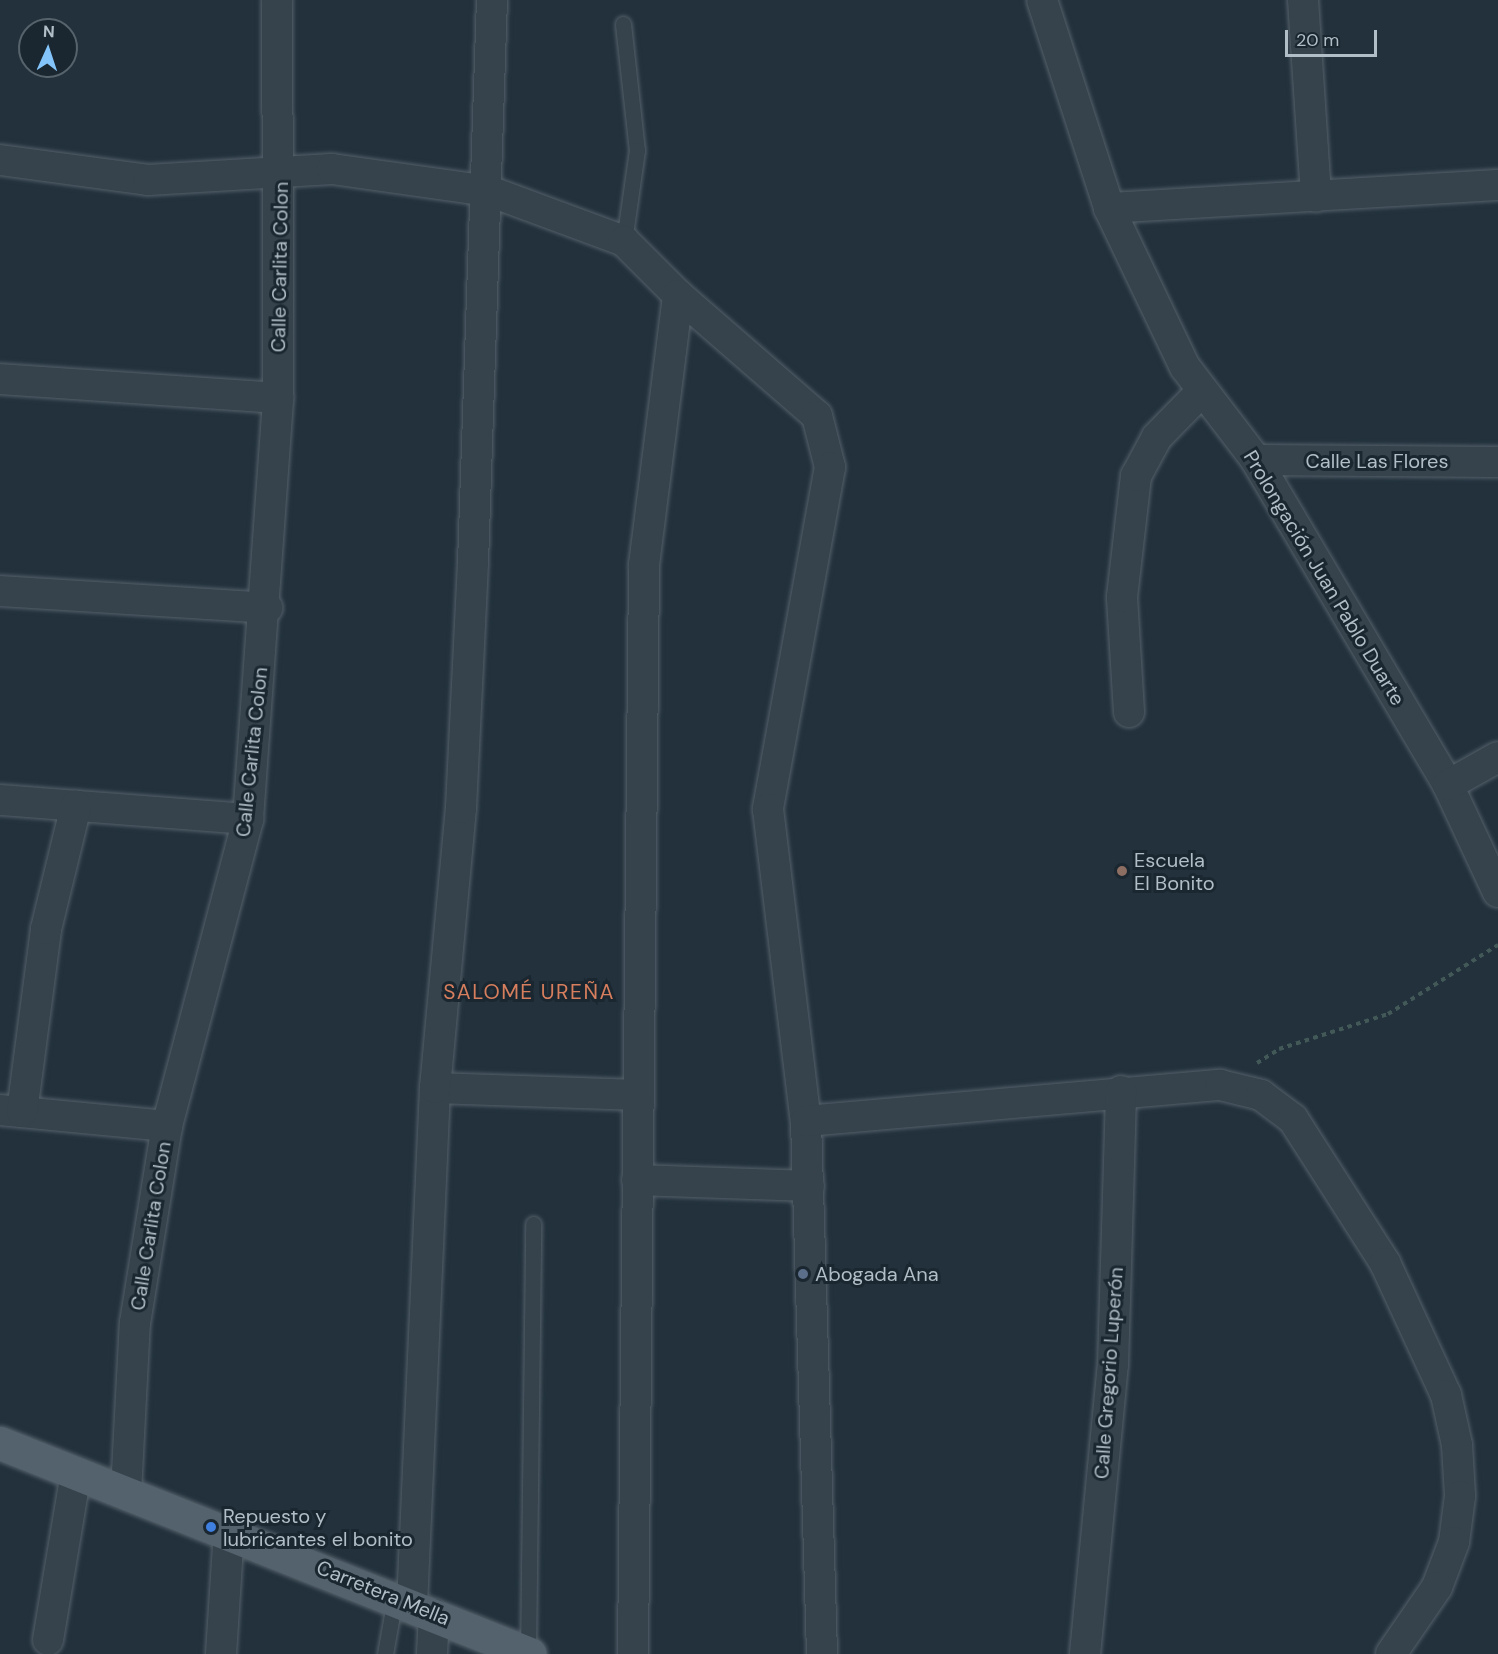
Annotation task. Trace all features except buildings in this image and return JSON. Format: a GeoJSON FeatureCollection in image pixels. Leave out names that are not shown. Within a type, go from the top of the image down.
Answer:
{"type":"FeatureCollection","features":[{"type":"Feature","properties":{"kind":"main road","name":"Carretera Mella"},"geometry":{"type":"LineString","coordinates":[[0,1443],[229,1531],[529,1654]]}},
{"type":"Feature","properties":{"kind":"street","name":"Calle Carlita Colon"},"geometry":{"type":"LineString","coordinates":[[126,1492],[135,1323],[167,1126],[248,819],[267,608],[278,398],[281,171],[277,0]]}},
{"type":"Feature","properties":{"kind":"street"},"geometry":{"type":"LineString","coordinates":[[432,1654],[414,1606],[435,1088],[461,808],[489,191],[492,0]]}},
{"type":"Feature","properties":{"kind":"street","name":"Prolongación Juan Pablo Duarte"},"geometry":{"type":"LineString","coordinates":[[1042,0],[1109,208],[1201,392],[1257,460],[1448,785],[1498,892]]}},
{"type":"Feature","properties":{"kind":"street"},"geometry":{"type":"LineString","coordinates":[[1303,0],[1317,197]]}},
{"type":"Feature","properties":{"kind":"street"},"geometry":{"type":"LineString","coordinates":[[0,160],[148,180],[332,169],[489,191],[624,241],[678,295],[817,416],[826,438],[830,467],[768,809],[806,1121],[822,1654]]}},
{"type":"Feature","properties":{"kind":"street"},"geometry":{"type":"LineString","coordinates":[[1109,208],[1498,185]]}},
{"type":"Feature","properties":{"kind":"street"},"geometry":{"type":"LineString","coordinates":[[633,1654],[644,566],[678,295]]}},
{"type":"Feature","properties":{"kind":"street"},"geometry":{"type":"LineString","coordinates":[[0,379],[278,398]]}},
{"type":"Feature","properties":{"kind":"street"},"geometry":{"type":"LineString","coordinates":[[1129,712],[1122,597],[1136,476],[1157,437],[1201,392]]}},
{"type":"Feature","properties":{"kind":"street","name":"Calle Las Flores"},"geometry":{"type":"LineString","coordinates":[[1257,460],[1498,462]]}},
{"type":"Feature","properties":{"kind":"street"},"geometry":{"type":"LineString","coordinates":[[0,591],[267,608]]}},
{"type":"Feature","properties":{"kind":"street"},"geometry":{"type":"LineString","coordinates":[[1448,785],[1498,757]]}},
{"type":"Feature","properties":{"kind":"street"},"geometry":{"type":"LineString","coordinates":[[0,800],[248,819]]}},
{"type":"Feature","properties":{"kind":"street"},"geometry":{"type":"LineString","coordinates":[[76,806],[46,929],[11,1111],[167,1126]]}},
{"type":"Feature","properties":{"kind":"street"},"geometry":{"type":"LineString","coordinates":[[806,1121],[1121,1091],[1220,1085],[1261,1095],[1293,1119],[1385,1263],[1446,1395],[1460,1496],[1455,1542],[1437,1587],[1392,1654]]}},
{"type":"Feature","properties":{"kind":"street"},"geometry":{"type":"LineString","coordinates":[[435,1088],[638,1095]]}},
{"type":"Feature","properties":{"kind":"street","name":"Calle Gregorio Luperón"},"geometry":{"type":"LineString","coordinates":[[1085,1654],[1113,1365],[1121,1091]]}},
{"type":"Feature","properties":{"kind":"street"},"geometry":{"type":"LineString","coordinates":[[637,1180],[809,1186]]}},
{"type":"Feature","properties":{"kind":"street"},"geometry":{"type":"LineString","coordinates":[[48,1640],[76,1473]]}},
{"type":"Feature","properties":{"kind":"street"},"geometry":{"type":"LineString","coordinates":[[221,1654],[229,1531]]}},
{"type":"Feature","properties":{"kind":"lane"},"geometry":{"type":"LineString","coordinates":[[623,24],[637,150],[624,241]]}},
{"type":"Feature","properties":{"kind":"lane"},"geometry":{"type":"LineString","coordinates":[[529,1654],[533,1224]]}},
{"type":"Feature","properties":{"kind":"lane"},"geometry":{"type":"LineString","coordinates":[[385,1654],[414,1606]]}},
{"type":"Feature","properties":{"kind":"path"},"geometry":{"type":"LineString","coordinates":[[1220,1085],[1279,1050],[1388,1014],[1498,945]]}},
{"type":"Feature","properties":{"kind":"place","name":"Escuela El Bonito"},"geometry":{"type":"Point","coordinates":[1122,871]}},
{"type":"Feature","properties":{"kind":"place","name":"Abogada Ana"},"geometry":{"type":"Point","coordinates":[803,1274]}},
{"type":"Feature","properties":{"kind":"place","name":"Repuesto y lubricantes el bonito"},"geometry":{"type":"Point","coordinates":[211,1527]}},
{"type":"Feature","properties":{"kind":"district","name":"SALOMÉ UREÑA"},"geometry":{"type":"Point","coordinates":[529,992]}}]}
